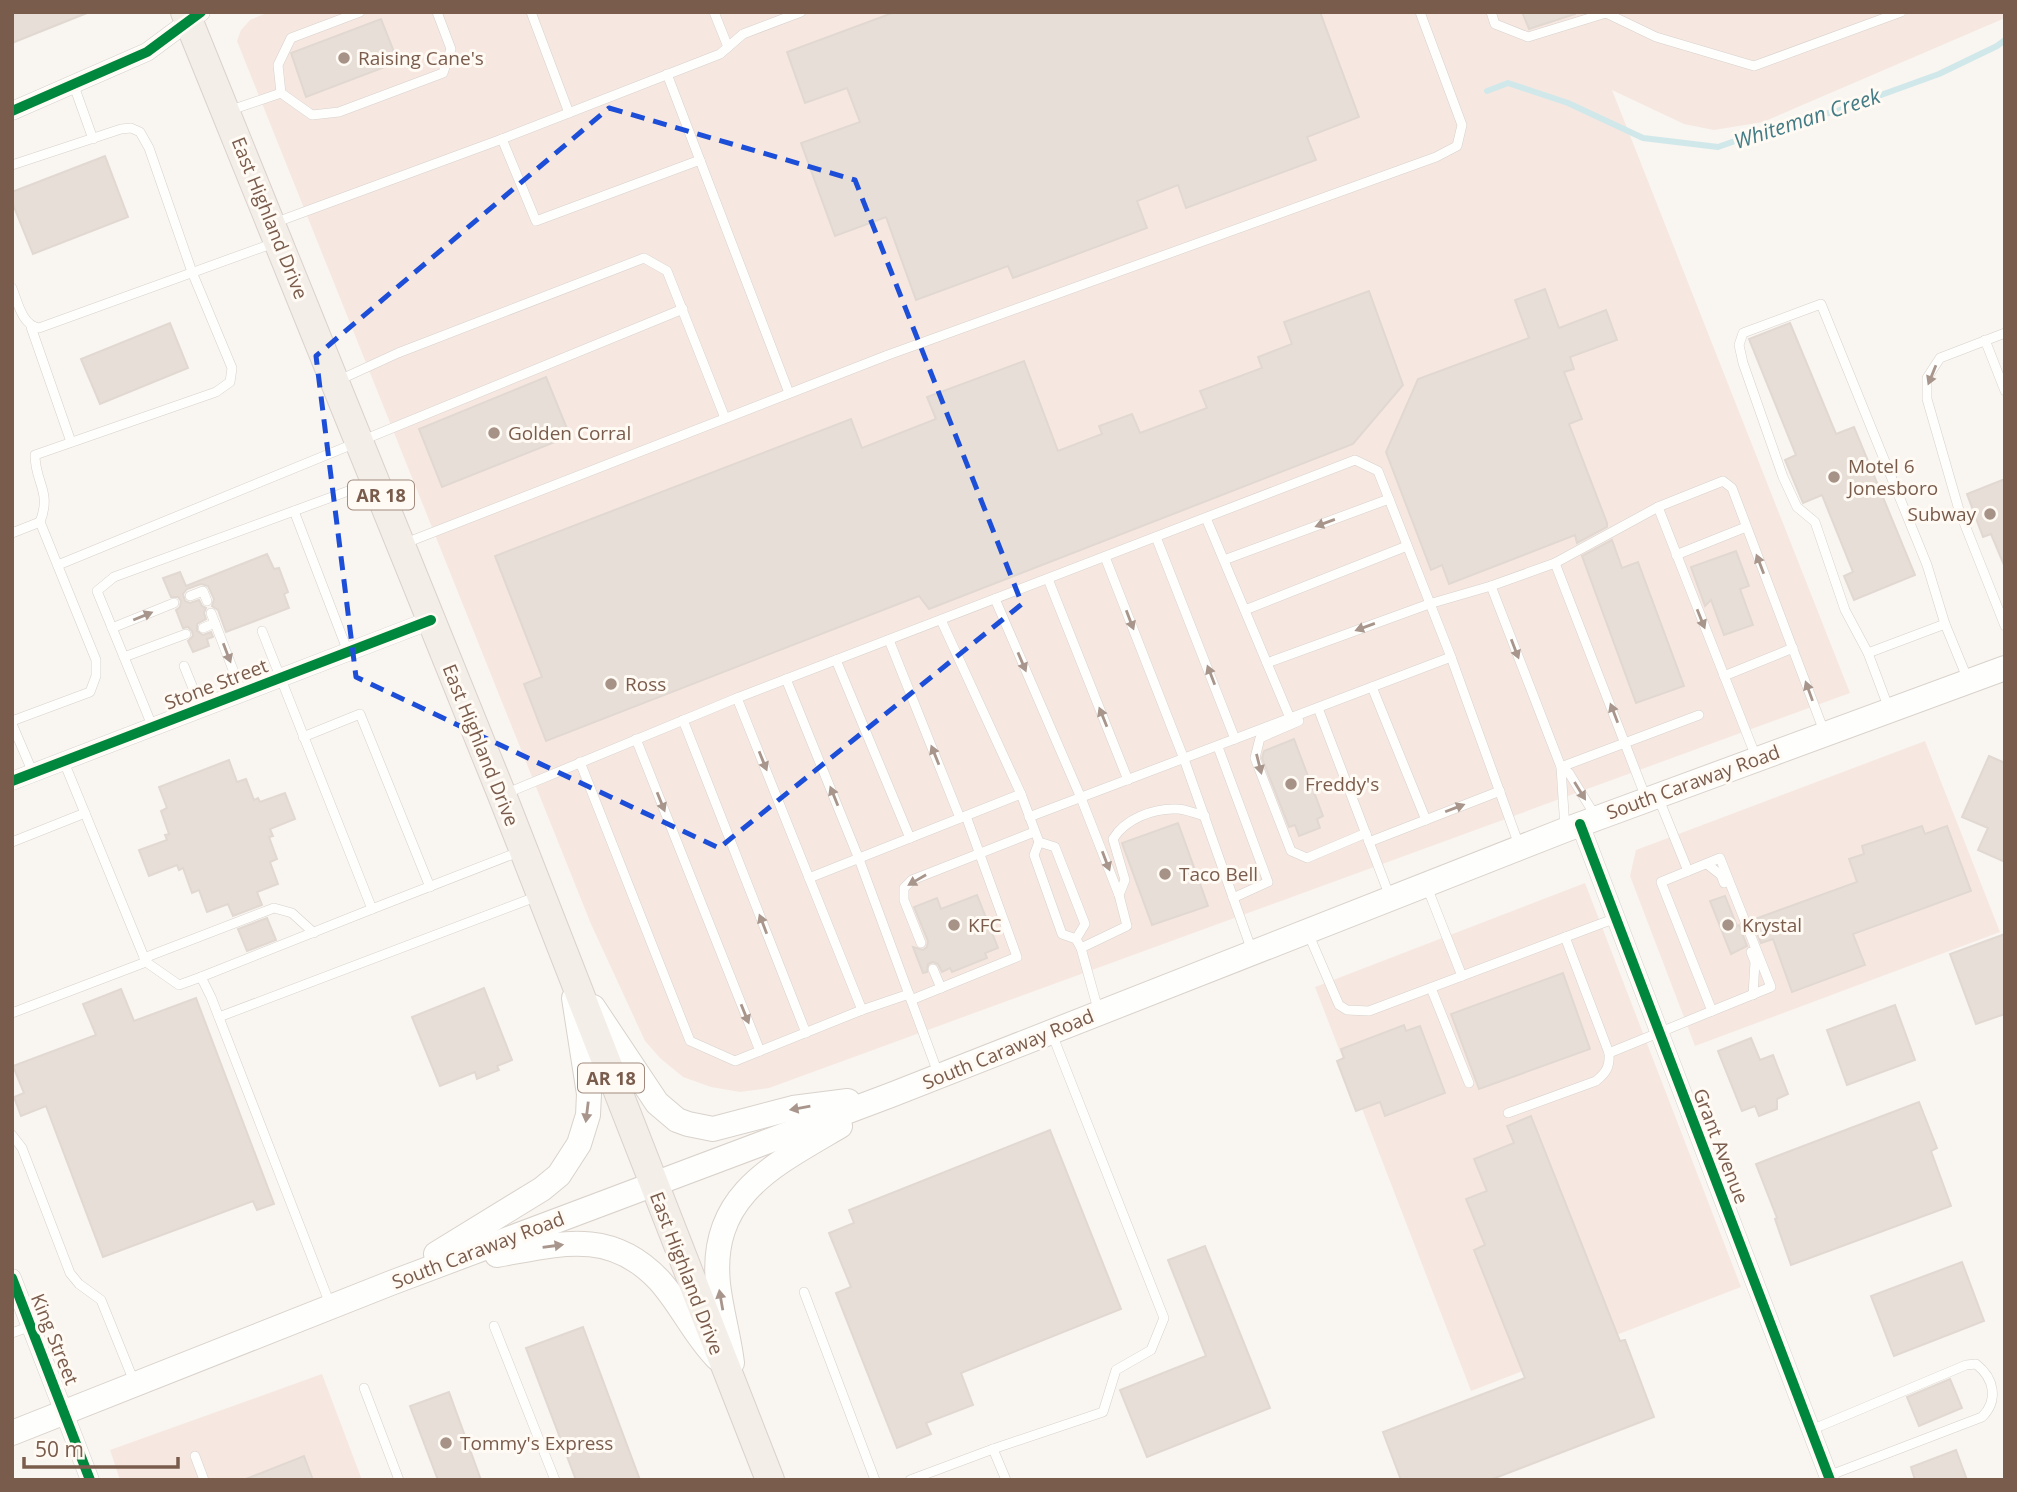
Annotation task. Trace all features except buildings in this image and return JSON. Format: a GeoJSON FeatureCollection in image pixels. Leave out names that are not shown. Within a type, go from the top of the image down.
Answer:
{"type":"FeatureCollection","features":[{"type":"Feature","properties":{"kind":"main road","name":"East Highland Drive"},"geometry":{"type":"LineString","coordinates":[[192,15],[226,111],[502,795],[770,1480]]}},
{"type":"Feature","properties":{"kind":"main road","name":"South Caraway Road"},"geometry":{"type":"LineString","coordinates":[[12,1433],[331,1306],[939,1077],[1581,824],[2005,667]]}},
{"type":"Feature","properties":{"kind":"main road"},"geometry":{"type":"LineString","coordinates":[[569,972],[657,1103],[666,1112],[688,1125],[713,1129],[793,1108],[891,1095]]}},
{"type":"Feature","properties":{"kind":"main road"},"geometry":{"type":"LineString","coordinates":[[391,1283],[542,1189],[559,1175],[579,1144],[588,1115],[589,1094],[569,972]]}},
{"type":"Feature","properties":{"kind":"main road"},"geometry":{"type":"LineString","coordinates":[[729,1379],[732,1361],[718,1284],[717,1261],[720,1238],[732,1208],[741,1195],[764,1174],[891,1095]]}},
{"type":"Feature","properties":{"kind":"main road"},"geometry":{"type":"LineString","coordinates":[[391,1283],[455,1262],[584,1242],[601,1245],[639,1263],[659,1280],[729,1379]]}},
{"type":"Feature","properties":{"kind":"street"},"geometry":{"type":"LineString","coordinates":[[12,111],[147,52],[192,15]]}},
{"type":"Feature","properties":{"kind":"street","name":"Stone Street"},"geometry":{"type":"LineString","coordinates":[[12,781],[431,620]]}},
{"type":"Feature","properties":{"kind":"street","name":"Grant Avenue"},"geometry":{"type":"LineString","coordinates":[[1581,824],[1829,1478]]}},
{"type":"Feature","properties":{"kind":"street","name":"King Street"},"geometry":{"type":"LineString","coordinates":[[12,1278],[90,1480]]}},
{"type":"Feature","properties":{"kind":"lane"},"geometry":{"type":"LineString","coordinates":[[360,12],[290,38],[278,65],[281,93],[312,115],[339,113],[443,73],[451,49],[437,12]]}},
{"type":"Feature","properties":{"kind":"lane"},"geometry":{"type":"LineString","coordinates":[[531,12],[569,113]]}},
{"type":"Feature","properties":{"kind":"lane"},"geometry":{"type":"LineString","coordinates":[[714,12],[728,47]]}},
{"type":"Feature","properties":{"kind":"lane"},"geometry":{"type":"LineString","coordinates":[[31,327],[39,328],[192,272],[276,232],[502,139],[720,54],[743,34],[802,12]]}},
{"type":"Feature","properties":{"kind":"lane"},"geometry":{"type":"LineString","coordinates":[[401,545],[888,355],[1436,157],[1457,146],[1462,125],[1420,12]]}},
{"type":"Feature","properties":{"kind":"lane"},"geometry":{"type":"LineString","coordinates":[[1491,12],[1495,24],[1528,37],[1606,13],[1656,37],[1754,66],[1901,12]]}},
{"type":"Feature","properties":{"kind":"lane"},"geometry":{"type":"LineString","coordinates":[[667,75],[789,393]]}},
{"type":"Feature","properties":{"kind":"lane"},"geometry":{"type":"LineString","coordinates":[[74,86],[93,139]]}},
{"type":"Feature","properties":{"kind":"lane"},"geometry":{"type":"LineString","coordinates":[[226,111],[281,93]]}},
{"type":"Feature","properties":{"kind":"lane"},"geometry":{"type":"LineString","coordinates":[[12,165],[121,129],[131,128],[140,132],[149,148],[192,272],[232,368],[230,382],[216,392],[35,455],[35,468],[42,482],[46,508],[40,522],[12,533]]}},
{"type":"Feature","properties":{"kind":"lane"},"geometry":{"type":"LineString","coordinates":[[502,139],[536,221],[700,160]]}},
{"type":"Feature","properties":{"kind":"lane"},"geometry":{"type":"LineString","coordinates":[[336,382],[398,353],[644,258],[667,271],[725,418]]}},
{"type":"Feature","properties":{"kind":"lane"},"geometry":{"type":"LineString","coordinates":[[12,288],[31,327],[71,442]]}},
{"type":"Feature","properties":{"kind":"lane"},"geometry":{"type":"LineString","coordinates":[[1890,711],[1868,653],[1845,610],[1815,522],[1797,507],[1783,477],[1743,363],[1740,345],[1743,333],[1782,318],[1821,304],[1927,565],[1945,624],[1969,681]]}},
{"type":"Feature","properties":{"kind":"lane"},"geometry":{"type":"LineString","coordinates":[[58,565],[683,309]]}},
{"type":"Feature","properties":{"kind":"lane"},"geometry":{"type":"LineString","coordinates":[[2005,333],[1940,358],[1927,379],[1927,398],[1959,510],[2005,626]]}},
{"type":"Feature","properties":{"kind":"lane"},"geometry":{"type":"LineString","coordinates":[[1985,340],[2005,391]]}},
{"type":"Feature","properties":{"kind":"lane"},"geometry":{"type":"LineString","coordinates":[[502,795],[737,698],[1355,460],[1378,471],[1451,657],[1520,848]]}},
{"type":"Feature","properties":{"kind":"lane"},"geometry":{"type":"LineString","coordinates":[[153,727],[97,591],[114,577],[375,481]]}},
{"type":"Feature","properties":{"kind":"lane"},"geometry":{"type":"LineString","coordinates":[[1267,663],[1429,604],[1555,563],[1658,506],[1723,481],[1732,488],[1825,734]]}},
{"type":"Feature","properties":{"kind":"lane"},"geometry":{"type":"LineString","coordinates":[[1224,560],[1389,499]]}},
{"type":"Feature","properties":{"kind":"lane"},"geometry":{"type":"LineString","coordinates":[[1658,506],[1757,759]]}},
{"type":"Feature","properties":{"kind":"lane"},"geometry":{"type":"LineString","coordinates":[[293,511],[348,652]]}},
{"type":"Feature","properties":{"kind":"lane"},"geometry":{"type":"LineString","coordinates":[[1206,518],[1290,718]]}},
{"type":"Feature","properties":{"kind":"lane"},"geometry":{"type":"LineString","coordinates":[[33,773],[12,723],[90,692],[96,676],[96,660],[40,522]]}},
{"type":"Feature","properties":{"kind":"lane"},"geometry":{"type":"LineString","coordinates":[[1676,555],[1746,527]]}},
{"type":"Feature","properties":{"kind":"lane"},"geometry":{"type":"LineString","coordinates":[[1156,537],[1235,739]]}},
{"type":"Feature","properties":{"kind":"lane"},"geometry":{"type":"LineString","coordinates":[[1245,610],[1407,547]]}},
{"type":"Feature","properties":{"kind":"lane"},"geometry":{"type":"LineString","coordinates":[[1105,557],[1184,758],[1252,953]]}},
{"type":"Feature","properties":{"kind":"lane"},"geometry":{"type":"LineString","coordinates":[[1555,563],[1625,743],[1688,872]]}},
{"type":"Feature","properties":{"kind":"lane"},"geometry":{"type":"LineString","coordinates":[[1048,579],[1128,780]]}},
{"type":"Feature","properties":{"kind":"lane"},"geometry":{"type":"LineString","coordinates":[[1490,586],[1581,824]]}},
{"type":"Feature","properties":{"kind":"lane"},"geometry":{"type":"LineString","coordinates":[[190,596],[203,592],[206,601]]}},
{"type":"Feature","properties":{"kind":"lane"},"geometry":{"type":"LineString","coordinates":[[995,599],[1081,798],[1119,895],[1127,926],[1079,943],[1062,934],[1034,855],[1039,842]]}},
{"type":"Feature","properties":{"kind":"lane"},"geometry":{"type":"LineString","coordinates":[[112,628],[174,603]]}},
{"type":"Feature","properties":{"kind":"lane"},"geometry":{"type":"LineString","coordinates":[[211,613],[242,692]]}},
{"type":"Feature","properties":{"kind":"lane"},"geometry":{"type":"LineString","coordinates":[[942,620],[1021,794],[1034,832],[1039,842],[1055,847],[1085,924],[1079,943],[1099,1013]]}},
{"type":"Feature","properties":{"kind":"lane"},"geometry":{"type":"LineString","coordinates":[[203,628],[215,623]]}},
{"type":"Feature","properties":{"kind":"lane"},"geometry":{"type":"LineString","coordinates":[[1868,653],[1945,624]]}},
{"type":"Feature","properties":{"kind":"lane"},"geometry":{"type":"LineString","coordinates":[[262,631],[372,909]]}},
{"type":"Feature","properties":{"kind":"lane"},"geometry":{"type":"LineString","coordinates":[[124,657],[186,634]]}},
{"type":"Feature","properties":{"kind":"lane"},"geometry":{"type":"LineString","coordinates":[[580,762],[690,1041],[735,1061],[862,1010],[941,988],[1017,957],[980,855],[889,640]]}},
{"type":"Feature","properties":{"kind":"lane"},"geometry":{"type":"LineString","coordinates":[[1724,676],[1793,648]]}},
{"type":"Feature","properties":{"kind":"lane"},"geometry":{"type":"LineString","coordinates":[[1451,657],[1372,687],[1260,738],[1255,758],[1259,769],[1291,851],[1307,858],[1426,820],[1500,791]]}},
{"type":"Feature","properties":{"kind":"lane"},"geometry":{"type":"LineString","coordinates":[[836,660],[910,838]]}},
{"type":"Feature","properties":{"kind":"lane"},"geometry":{"type":"LineString","coordinates":[[184,666],[201,708]]}},
{"type":"Feature","properties":{"kind":"lane"},"geometry":{"type":"LineString","coordinates":[[786,680],[859,859],[939,1077]]}},
{"type":"Feature","properties":{"kind":"lane"},"geometry":{"type":"LineString","coordinates":[[1372,687],[1426,820]]}},
{"type":"Feature","properties":{"kind":"lane"},"geometry":{"type":"LineString","coordinates":[[737,698],[862,1010]]}},
{"type":"Feature","properties":{"kind":"lane"},"geometry":{"type":"LineString","coordinates":[[1029,817],[1290,718],[1319,710]]}},
{"type":"Feature","properties":{"kind":"lane"},"geometry":{"type":"LineString","coordinates":[[1319,710],[1390,899]]}},
{"type":"Feature","properties":{"kind":"lane"},"geometry":{"type":"LineString","coordinates":[[303,737],[360,714],[430,887]]}},
{"type":"Feature","properties":{"kind":"lane"},"geometry":{"type":"LineString","coordinates":[[1561,767],[1699,715]]}},
{"type":"Feature","properties":{"kind":"lane"},"geometry":{"type":"LineString","coordinates":[[683,720],[806,1033]]}},
{"type":"Feature","properties":{"kind":"lane"},"geometry":{"type":"LineString","coordinates":[[636,739],[760,1051]]}},
{"type":"Feature","properties":{"kind":"lane"},"geometry":{"type":"LineString","coordinates":[[1218,747],[1268,882],[1233,898]]}},
{"type":"Feature","properties":{"kind":"lane"},"geometry":{"type":"LineString","coordinates":[[64,762],[145,960],[179,985],[522,850]]}},
{"type":"Feature","properties":{"kind":"lane"},"geometry":{"type":"LineString","coordinates":[[1561,767],[1569,773],[1581,824]]}},
{"type":"Feature","properties":{"kind":"lane"},"geometry":{"type":"LineString","coordinates":[[809,878],[1021,794]]}},
{"type":"Feature","properties":{"kind":"lane"},"geometry":{"type":"LineString","coordinates":[[1119,895],[1125,880],[1113,839],[1120,827],[1148,813],[1178,808],[1205,817]]}},
{"type":"Feature","properties":{"kind":"lane"},"geometry":{"type":"LineString","coordinates":[[12,842],[85,813]]}},
{"type":"Feature","properties":{"kind":"lane"},"geometry":{"type":"LineString","coordinates":[[921,943],[904,900],[904,888],[912,880],[1034,832]]}},
{"type":"Feature","properties":{"kind":"lane"},"geometry":{"type":"LineString","coordinates":[[1609,1053],[1771,988],[1720,858],[1661,882],[1712,1011]]}},
{"type":"Feature","properties":{"kind":"lane"},"geometry":{"type":"LineString","coordinates":[[1707,864],[1721,875],[1755,962],[1753,995]]}},
{"type":"Feature","properties":{"kind":"lane"},"geometry":{"type":"LineString","coordinates":[[1427,884],[1462,976]]}},
{"type":"Feature","properties":{"kind":"lane"},"geometry":{"type":"LineString","coordinates":[[219,1017],[539,895]]}},
{"type":"Feature","properties":{"kind":"lane"},"geometry":{"type":"LineString","coordinates":[[12,1013],[274,908],[292,913],[314,933]]}},
{"type":"Feature","properties":{"kind":"lane"},"geometry":{"type":"LineString","coordinates":[[1307,932],[1339,1005],[1347,1010],[1369,1012],[1616,918]]}},
{"type":"Feature","properties":{"kind":"lane"},"geometry":{"type":"LineString","coordinates":[[1508,1113],[1597,1081],[1610,1065],[1609,1053],[1565,937]]}},
{"type":"Feature","properties":{"kind":"lane"},"geometry":{"type":"LineString","coordinates":[[933,969],[941,988]]}},
{"type":"Feature","properties":{"kind":"lane"},"geometry":{"type":"LineString","coordinates":[[201,977],[331,1306]]}},
{"type":"Feature","properties":{"kind":"lane"},"geometry":{"type":"LineString","coordinates":[[1431,988],[1469,1083]]}},
{"type":"Feature","properties":{"kind":"lane"},"geometry":{"type":"LineString","coordinates":[[910,1480],[1103,1412],[1116,1370],[1151,1350],[1164,1318],[1051,1032]]}},
{"type":"Feature","properties":{"kind":"lane"},"geometry":{"type":"LineString","coordinates":[[12,1135],[22,1148],[70,1273],[79,1284],[101,1300],[135,1385]]}},
{"type":"Feature","properties":{"kind":"lane"},"geometry":{"type":"LineString","coordinates":[[804,1292],[875,1480]]}},
{"type":"Feature","properties":{"kind":"lane"},"geometry":{"type":"LineString","coordinates":[[12,1333],[31,1326]]}},
{"type":"Feature","properties":{"kind":"lane"},"geometry":{"type":"LineString","coordinates":[[494,1326],[555,1480]]}},
{"type":"Feature","properties":{"kind":"lane"},"geometry":{"type":"LineString","coordinates":[[1811,1430],[1966,1365],[1976,1364],[1985,1371],[1993,1395],[1992,1407],[1982,1417],[1829,1478]]}},
{"type":"Feature","properties":{"kind":"lane"},"geometry":{"type":"LineString","coordinates":[[364,1388],[399,1480]]}},
{"type":"Feature","properties":{"kind":"lane"},"geometry":{"type":"LineString","coordinates":[[993,1449],[1006,1480]]}},
{"type":"Feature","properties":{"kind":"lane"},"geometry":{"type":"LineString","coordinates":[[195,1455],[204,1480]]}},
{"type":"Feature","properties":{"kind":"highlighted area"},"geometry":{"type":"Polygon","coordinates":[[[609,108],[855,180],[1022,604],[719,848],[356,677],[316,356],[609,108]]]}},
{"type":"Feature","properties":{"kind":"shaded area"},"geometry":{"type":"Polygon","coordinates":[[[269,12],[2005,12],[2005,18],[1763,122],[1714,130],[1684,124],[1612,90],[1850,693],[769,1088],[740,1092],[711,1087],[683,1077],[660,1058],[645,1041],[591,924],[237,41],[241,30],[250,20],[269,12]]]}},
{"type":"Feature","properties":{"kind":"shaded area"},"geometry":{"type":"Polygon","coordinates":[[[1925,741],[2000,932],[1695,1046],[1630,876],[1636,850],[1925,741]]]}},
{"type":"Feature","properties":{"kind":"shaded area"},"geometry":{"type":"Polygon","coordinates":[[[1585,883],[1741,1287],[1471,1391],[1315,987],[1585,883]]]}},
{"type":"Feature","properties":{"kind":"shaded area"},"geometry":{"type":"Polygon","coordinates":[[[322,1374],[362,1480],[120,1480],[110,1450],[322,1374]]]}},
{"type":"Feature","properties":{"kind":"waterway","name":"Whiteman Creek"},"geometry":{"type":"LineString","coordinates":[[1487,91],[1508,83],[1568,103],[1643,138],[1718,147],[1794,120],[1834,112],[1939,74],[2005,40]]}},
{"type":"Feature","properties":{"kind":"cycle path"},"geometry":{"type":"LineString","coordinates":[[12,111],[147,52],[201,12]]}},
{"type":"Feature","properties":{"kind":"cycle path"},"geometry":{"type":"LineString","coordinates":[[12,781],[431,620]]}},
{"type":"Feature","properties":{"kind":"cycle path"},"geometry":{"type":"LineString","coordinates":[[1580,824],[1830,1480]]}},
{"type":"Feature","properties":{"kind":"cycle path"},"geometry":{"type":"LineString","coordinates":[[12,1278],[90,1480]]}},
{"type":"Feature","properties":{"kind":"place","name":"Raising Cane's"},"geometry":{"type":"Point","coordinates":[344,58]}},
{"type":"Feature","properties":{"kind":"place","name":"Golden Corral"},"geometry":{"type":"Point","coordinates":[494,433]}},
{"type":"Feature","properties":{"kind":"place","name":"Motel 6 Jonesboro"},"geometry":{"type":"Point","coordinates":[1834,477]}},
{"type":"Feature","properties":{"kind":"place","name":"Subway"},"geometry":{"type":"Point","coordinates":[1990,514]}},
{"type":"Feature","properties":{"kind":"place","name":"Ross"},"geometry":{"type":"Point","coordinates":[611,684]}},
{"type":"Feature","properties":{"kind":"place","name":"Freddy's"},"geometry":{"type":"Point","coordinates":[1291,784]}},
{"type":"Feature","properties":{"kind":"place","name":"Taco Bell"},"geometry":{"type":"Point","coordinates":[1165,874]}},
{"type":"Feature","properties":{"kind":"place","name":"KFC"},"geometry":{"type":"Point","coordinates":[954,925]}},
{"type":"Feature","properties":{"kind":"place","name":"Krystal"},"geometry":{"type":"Point","coordinates":[1728,925]}},
{"type":"Feature","properties":{"kind":"place","name":"Tommy's Express"},"geometry":{"type":"Point","coordinates":[446,1443]}}]}
